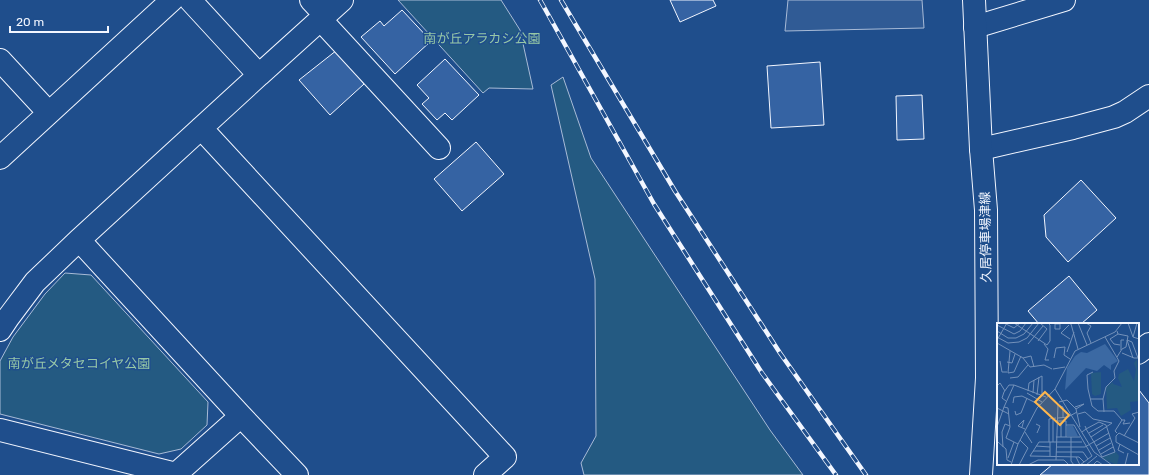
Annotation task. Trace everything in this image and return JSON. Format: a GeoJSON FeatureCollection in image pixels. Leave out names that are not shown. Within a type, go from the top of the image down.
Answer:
{"type":"FeatureCollection","features":[{"type":"Feature","properties":{"kind":"street"},"geometry":{"type":"LineString","coordinates":[[0,158],[172,0]]}},
{"type":"Feature","properties":{"kind":"street"},"geometry":{"type":"LineString","coordinates":[[190,0],[260,75]]}},
{"type":"Feature","properties":{"kind":"street"},"geometry":{"type":"LineString","coordinates":[[0,330],[35,282],[260,75],[319,12],[342,0]]}},
{"type":"Feature","properties":{"kind":"street","name":"久居停車場津線"},"geometry":{"type":"LineString","coordinates":[[974,0],[981,149],[986,210],[992,378],[981,475]]}},
{"type":"Feature","properties":{"kind":"street"},"geometry":{"type":"LineString","coordinates":[[975,27],[1064,0]]}},
{"type":"Feature","properties":{"kind":"street"},"geometry":{"type":"LineString","coordinates":[[319,12],[439,148]]}},
{"type":"Feature","properties":{"kind":"street"},"geometry":{"type":"LineString","coordinates":[[0,60],[49,113]]}},
{"type":"Feature","properties":{"kind":"street"},"geometry":{"type":"LineString","coordinates":[[981,149],[1114,117],[1125,112],[1149,96]]}},
{"type":"Feature","properties":{"kind":"street"},"geometry":{"type":"LineString","coordinates":[[201,128],[504,457],[485,475]]}},
{"type":"Feature","properties":{"kind":"street"},"geometry":{"type":"LineString","coordinates":[[79,240],[240,416],[297,475]]}},
{"type":"Feature","properties":{"kind":"street"},"geometry":{"type":"LineString","coordinates":[[0,430],[176,474],[240,416]]}},
{"type":"Feature","properties":{"kind":"green space","name":"南が丘アラカシ公園"},"geometry":{"type":"Polygon","coordinates":[[[398,0],[501,0],[520,30],[533,89],[489,88],[483,93],[398,0]]]}},
{"type":"Feature","properties":{"kind":"green space"},"geometry":{"type":"Polygon","coordinates":[[[563,77],[591,158],[770,430],[803,475],[584,475],[581,463],[596,436],[595,279],[551,85],[563,77]]]}},
{"type":"Feature","properties":{"kind":"green space","name":"南が丘メタセコイヤ公園"},"geometry":{"type":"Polygon","coordinates":[[[65,273],[91,275],[208,402],[207,425],[181,449],[159,454],[0,414],[0,361],[13,337],[45,294],[65,273]]]}},
{"type":"Feature","properties":{"kind":"shaded area"},"geometry":{"type":"Polygon","coordinates":[[[788,0],[922,0],[924,28],[785,31],[788,0]]]}},
{"type":"Feature","properties":{"kind":"building"},"geometry":{"type":"Polygon","coordinates":[[[670,0],[713,0],[716,6],[680,22],[670,0]]]}},
{"type":"Feature","properties":{"kind":"building"},"geometry":{"type":"Polygon","coordinates":[[[402,10],[431,41],[395,74],[361,37],[380,21],[384,26],[402,10]]]}},
{"type":"Feature","properties":{"kind":"building"},"geometry":{"type":"Polygon","coordinates":[[[337,50],[364,84],[330,115],[299,80],[337,50]]]}},
{"type":"Feature","properties":{"kind":"building"},"geometry":{"type":"Polygon","coordinates":[[[445,59],[479,95],[452,120],[445,113],[437,120],[422,104],[429,98],[417,85],[445,59]]]}},
{"type":"Feature","properties":{"kind":"building"},"geometry":{"type":"Polygon","coordinates":[[[820,62],[824,125],[771,128],[767,66],[820,62]]]}},
{"type":"Feature","properties":{"kind":"building"},"geometry":{"type":"Polygon","coordinates":[[[922,95],[924,139],[897,140],[896,96],[922,95]]]}},
{"type":"Feature","properties":{"kind":"building"},"geometry":{"type":"Polygon","coordinates":[[[476,142],[504,174],[462,211],[434,179],[476,142]]]}},
{"type":"Feature","properties":{"kind":"building"},"geometry":{"type":"Polygon","coordinates":[[[1081,180],[1116,218],[1068,262],[1046,237],[1044,215],[1081,180]]]}},
{"type":"Feature","properties":{"kind":"building"},"geometry":{"type":"Polygon","coordinates":[[[1069,276],[1097,310],[1082,323],[1038,323],[1028,311],[1069,276]]]}},
{"type":"Feature","properties":{"kind":"building"},"geometry":{"type":"Polygon","coordinates":[[[1139,390],[1149,403],[1149,475],[1040,475],[1052,465],[1139,465],[1139,390]]]}},
{"type":"Feature","properties":{"kind":"railway"},"geometry":{"type":"LineString","coordinates":[[540,0],[654,204],[762,373],[836,475]]}},
{"type":"Feature","properties":{"kind":"railway"},"geometry":{"type":"LineString","coordinates":[[561,0],[675,191],[780,353],[866,475]]}}]}
